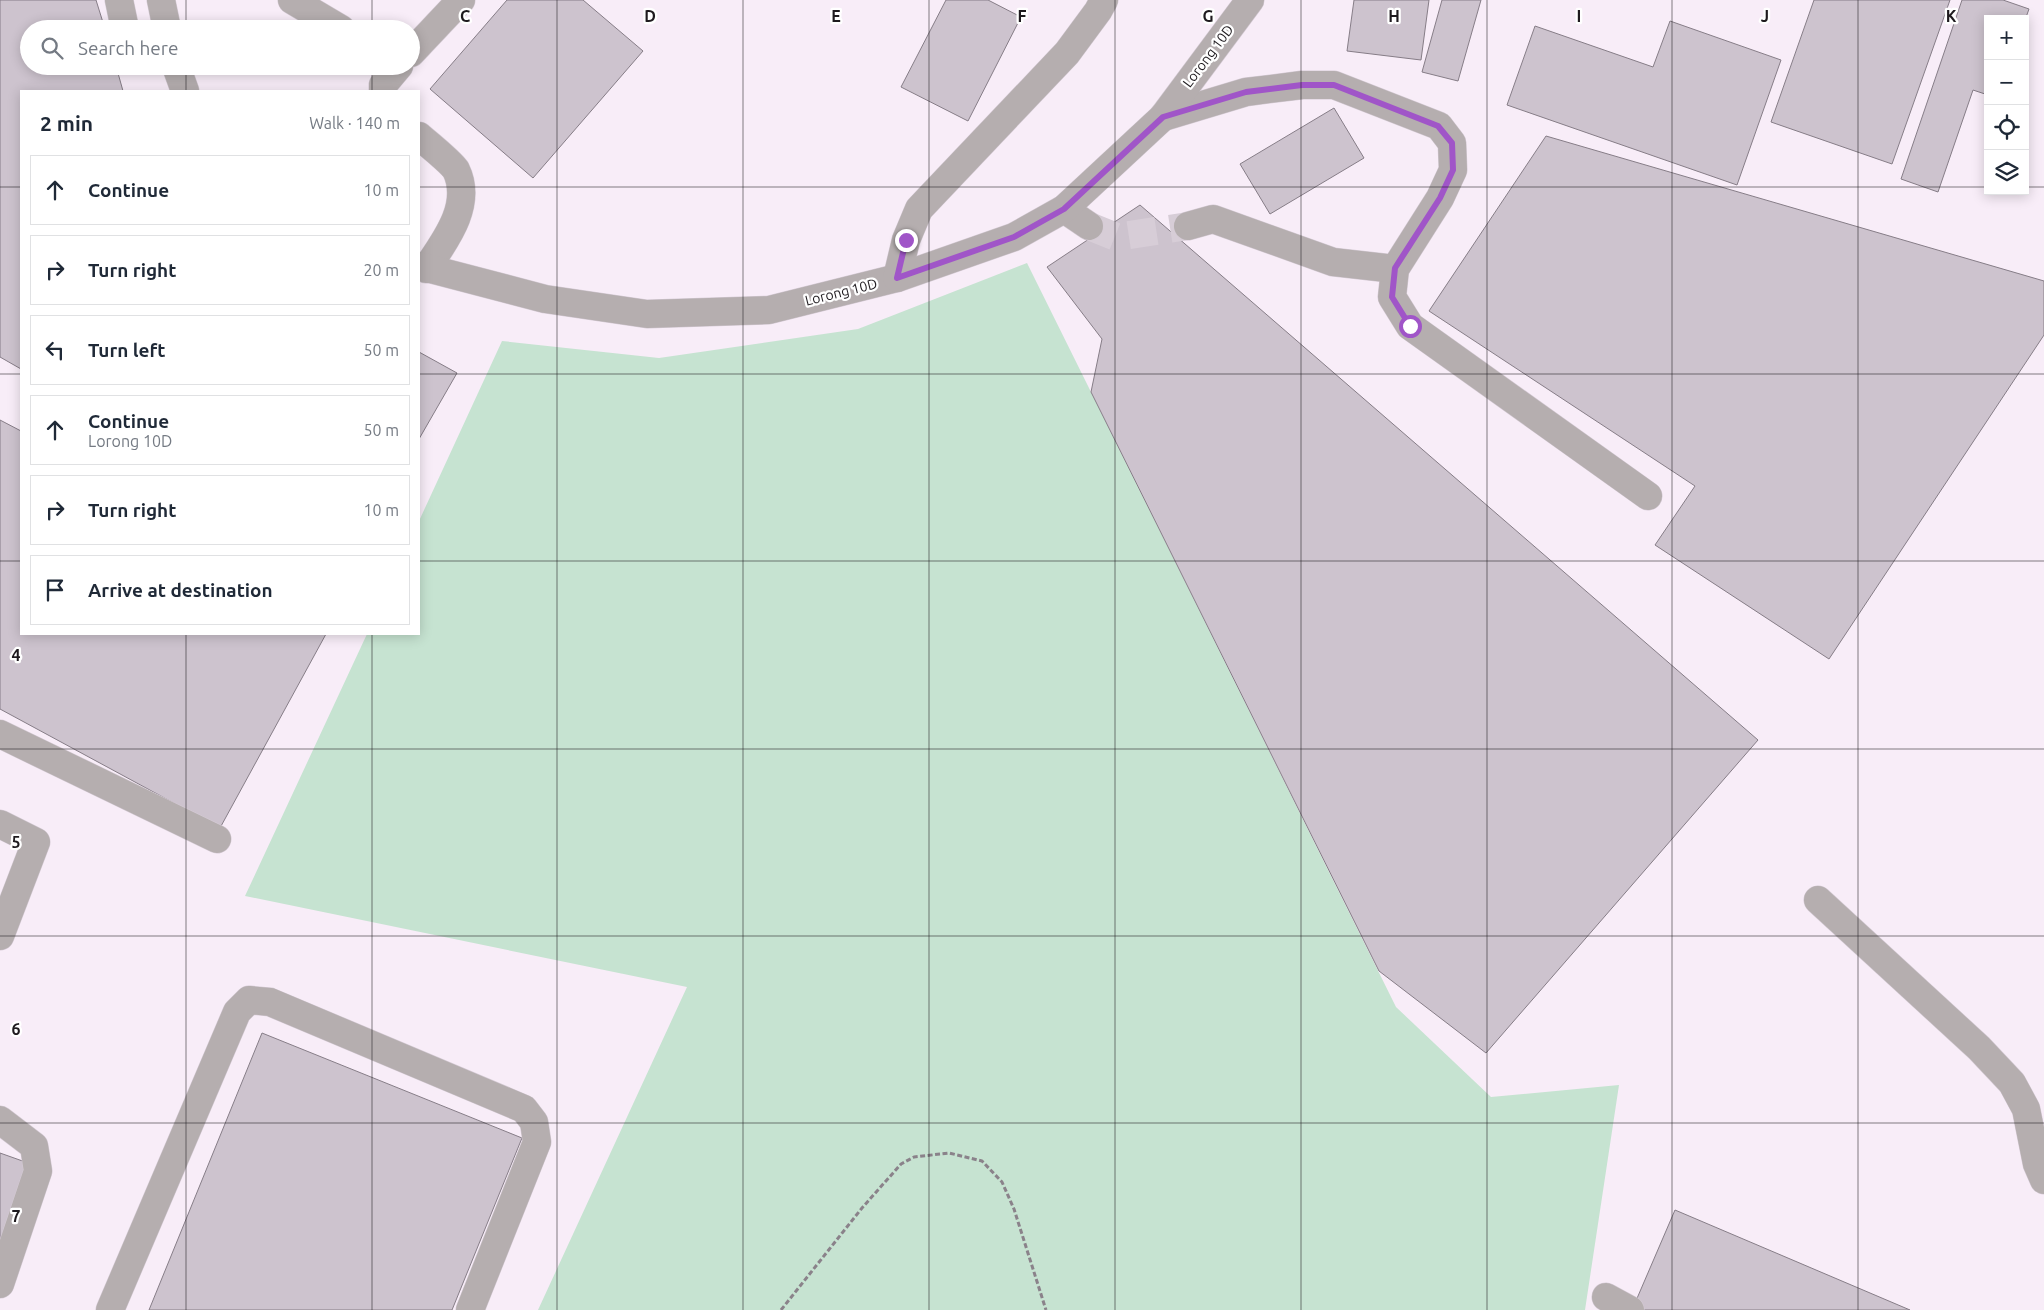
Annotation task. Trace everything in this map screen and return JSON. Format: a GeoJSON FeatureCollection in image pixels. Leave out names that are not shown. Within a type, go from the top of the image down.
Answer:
{"type":"FeatureCollection","features":[{"type":"Feature","properties":{"kind":"street"},"geometry":{"type":"LineString","coordinates":[[119,0],[124,20]]}},
{"type":"Feature","properties":{"kind":"street"},"geometry":{"type":"LineString","coordinates":[[161,0],[165,20]]}},
{"type":"Feature","properties":{"kind":"street"},"geometry":{"type":"LineString","coordinates":[[292,0],[326,20]]}},
{"type":"Feature","properties":{"kind":"street"},"geometry":{"type":"LineString","coordinates":[[420,43],[461,0]]}},
{"type":"Feature","properties":{"kind":"street"},"geometry":{"type":"LineString","coordinates":[[897,278],[906,240],[919,208],[1067,53],[1104,0]]}},
{"type":"Feature","properties":{"kind":"street","name":"Lorong 10D"},"geometry":{"type":"LineString","coordinates":[[422,267],[545,299],[647,314],[768,310],[897,278],[1014,237],[1064,209],[1163,117],[1250,0]]}},
{"type":"Feature","properties":{"kind":"street"},"geometry":{"type":"LineString","coordinates":[[179,75],[185,90]]}},
{"type":"Feature","properties":{"kind":"street"},"geometry":{"type":"LineString","coordinates":[[383,90],[383,85],[391,75]]}},
{"type":"Feature","properties":{"kind":"street"},"geometry":{"type":"LineString","coordinates":[[1163,117],[1246,92],[1302,85],[1334,85],[1438,126],[1452,143],[1453,170],[1440,198],[1395,268],[1392,297],[1410,326],[1648,496]]}},
{"type":"Feature","properties":{"kind":"street"},"geometry":{"type":"LineString","coordinates":[[420,137],[455,169],[462,193],[452,230],[422,267]]}},
{"type":"Feature","properties":{"kind":"street"},"geometry":{"type":"LineString","coordinates":[[1064,209],[1089,226]]}},
{"type":"Feature","properties":{"kind":"street"},"geometry":{"type":"LineString","coordinates":[[1188,226],[1213,219],[1333,262],[1395,268]]}},
{"type":"Feature","properties":{"kind":"street"},"geometry":{"type":"LineString","coordinates":[[0,734],[217,839]]}},
{"type":"Feature","properties":{"kind":"street"},"geometry":{"type":"LineString","coordinates":[[0,824],[36,842],[0,936]]}},
{"type":"Feature","properties":{"kind":"street"},"geometry":{"type":"LineString","coordinates":[[1818,900],[1979,1048],[2012,1083],[2026,1109],[2037,1164],[2044,1180]]}},
{"type":"Feature","properties":{"kind":"street"},"geometry":{"type":"LineString","coordinates":[[110,1310],[237,1012],[249,1000],[270,1002],[524,1109],[534,1122],[538,1142],[470,1310]]}},
{"type":"Feature","properties":{"kind":"street"},"geometry":{"type":"LineString","coordinates":[[0,1120],[34,1146],[38,1171],[0,1284]]}},
{"type":"Feature","properties":{"kind":"street"},"geometry":{"type":"LineString","coordinates":[[1606,1297],[1630,1310]]}},
{"type":"Feature","properties":{"kind":"path"},"geometry":{"type":"LineString","coordinates":[[781,1310],[862,1208],[901,1164],[914,1157],[950,1154],[982,1161],[1002,1182],[1014,1209],[1046,1310]]}},
{"type":"Feature","properties":{"kind":"green space"},"geometry":{"type":"Polygon","coordinates":[[[1027,263],[1396,1007],[1491,1097],[1619,1085],[1585,1310],[538,1310],[687,987],[245,896],[367,635],[420,635],[420,519],[502,341],[659,358],[858,329],[1027,263]]]}},
{"type":"Feature","properties":{"kind":"building"},"geometry":{"type":"Polygon","coordinates":[[[0,0],[96,0],[102,20],[20,20],[20,75],[119,75],[123,90],[20,90],[20,368],[0,357],[0,0]]]}},
{"type":"Feature","properties":{"kind":"building"},"geometry":{"type":"Polygon","coordinates":[[[507,0],[583,0],[643,51],[533,178],[430,89],[507,0]]]}},
{"type":"Feature","properties":{"kind":"building"},"geometry":{"type":"Polygon","coordinates":[[[946,0],[988,0],[1021,17],[968,121],[901,87],[946,0]]]}},
{"type":"Feature","properties":{"kind":"building"},"geometry":{"type":"Polygon","coordinates":[[[1354,0],[1429,0],[1421,60],[1347,51],[1354,0]]]}},
{"type":"Feature","properties":{"kind":"building"},"geometry":{"type":"Polygon","coordinates":[[[1442,0],[1481,0],[1458,81],[1422,72],[1442,0]]]}},
{"type":"Feature","properties":{"kind":"building"},"geometry":{"type":"Polygon","coordinates":[[[1814,0],[1950,0],[1892,164],[1771,122],[1814,0]]]}},
{"type":"Feature","properties":{"kind":"building"},"geometry":{"type":"Polygon","coordinates":[[[1962,0],[2003,0],[2029,9],[2027,15],[1984,15],[1984,94],[1973,90],[1938,192],[1901,179],[1962,0]]]}},
{"type":"Feature","properties":{"kind":"building"},"geometry":{"type":"Polygon","coordinates":[[[1670,21],[1781,60],[1737,185],[1507,105],[1535,26],[1653,67],[1670,21]]]}},
{"type":"Feature","properties":{"kind":"building"},"geometry":{"type":"Polygon","coordinates":[[[1334,108],[1364,158],[1270,214],[1240,164],[1334,108]]]}},
{"type":"Feature","properties":{"kind":"building"},"geometry":{"type":"Polygon","coordinates":[[[1546,136],[2044,281],[2044,335],[1829,659],[1655,545],[1695,486],[1429,311],[1546,136]]]}},
{"type":"Feature","properties":{"kind":"building"},"geometry":{"type":"Polygon","coordinates":[[[1140,205],[1758,740],[1486,1053],[1379,971],[1091,392],[1102,339],[1047,267],[1140,205]]]}},
{"type":"Feature","properties":{"kind":"building"},"geometry":{"type":"Polygon","coordinates":[[[420,353],[457,373],[420,437],[420,353]]]}},
{"type":"Feature","properties":{"kind":"building"},"geometry":{"type":"Polygon","coordinates":[[[0,420],[20,430],[20,635],[325,635],[220,828],[0,709],[0,420]]]}},
{"type":"Feature","properties":{"kind":"building"},"geometry":{"type":"Polygon","coordinates":[[[262,1033],[522,1138],[452,1310],[149,1310],[262,1033]]]}},
{"type":"Feature","properties":{"kind":"building"},"geometry":{"type":"Polygon","coordinates":[[[0,1153],[31,1164],[0,1247],[0,1153]]]}},
{"type":"Feature","properties":{"kind":"building"},"geometry":{"type":"Polygon","coordinates":[[[1675,1210],[1910,1310],[1632,1310],[1675,1210]]]}},
{"type":"Feature","properties":{"kind":"tunnel"},"geometry":{"type":"LineString","coordinates":[[1089,226],[1116,237],[1188,226]]}},
{"type":"Feature","properties":{"kind":"route"},"geometry":{"type":"LineString","coordinates":[[906,240],[897,278],[1014,237],[1064,209],[1163,117],[1246,92],[1302,85],[1334,85],[1438,126],[1452,143],[1453,170],[1440,198],[1395,268],[1392,297],[1410,326]]}}]}
